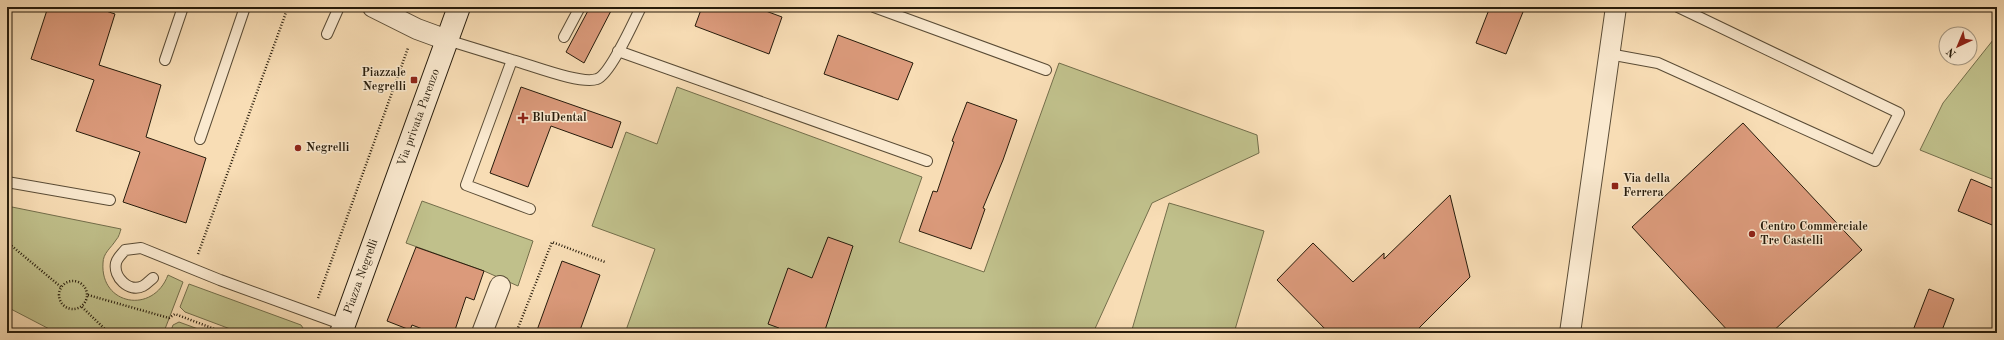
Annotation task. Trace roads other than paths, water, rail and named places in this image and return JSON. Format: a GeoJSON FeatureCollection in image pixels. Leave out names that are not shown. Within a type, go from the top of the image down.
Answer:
{"type":"FeatureCollection","features":[{"type":"Feature","properties":{"kind":"street"},"geometry":{"type":"LineString","coordinates":[[372,7],[417,29],[447,40]]}},
{"type":"Feature","properties":{"kind":"street","name":"Via privata Parenzo"},"geometry":{"type":"LineString","coordinates":[[378,229],[459,7]]}},
{"type":"Feature","properties":{"kind":"street"},"geometry":{"type":"LineString","coordinates":[[1570,333],[1616,7]]}},
{"type":"Feature","properties":{"kind":"street","name":"Piazza Negrelli"},"geometry":{"type":"LineString","coordinates":[[343,329],[378,229]]}},
{"type":"Feature","properties":{"kind":"street"},"geometry":{"type":"LineString","coordinates":[[482,333],[500,286]]}},
{"type":"Feature","properties":{"kind":"lane"},"geometry":{"type":"LineString","coordinates":[[165,60],[183,7]]}},
{"type":"Feature","properties":{"kind":"lane"},"geometry":{"type":"LineString","coordinates":[[200,139],[245,7]]}},
{"type":"Feature","properties":{"kind":"lane"},"geometry":{"type":"LineString","coordinates":[[327,34],[339,7]]}},
{"type":"Feature","properties":{"kind":"lane"},"geometry":{"type":"LineString","coordinates":[[564,37],[580,7]]}},
{"type":"Feature","properties":{"kind":"lane"},"geometry":{"type":"LineString","coordinates":[[447,40],[584,82],[598,79],[609,70],[641,7]]}},
{"type":"Feature","properties":{"kind":"lane"},"geometry":{"type":"LineString","coordinates":[[874,7],[1046,70]]}},
{"type":"Feature","properties":{"kind":"lane"},"geometry":{"type":"LineString","coordinates":[[1609,54],[1658,63],[1875,161],[1899,113],[1678,7]]}},
{"type":"Feature","properties":{"kind":"lane"},"geometry":{"type":"LineString","coordinates":[[618,51],[927,161]]}},
{"type":"Feature","properties":{"kind":"lane"},"geometry":{"type":"LineString","coordinates":[[512,60],[466,185],[530,209]]}},
{"type":"Feature","properties":{"kind":"lane"},"geometry":{"type":"LineString","coordinates":[[7,182],[110,200]]}},
{"type":"Feature","properties":{"kind":"lane"},"geometry":{"type":"LineString","coordinates":[[153,278],[143,286],[130,287],[120,280],[116,270],[117,261],[125,250],[141,248],[312,314],[343,329]]}},
{"type":"Feature","properties":{"kind":"place","name":"Piazzale Negrelli"},"geometry":{"type":"Point","coordinates":[414,80]}},
{"type":"Feature","properties":{"kind":"place","name":"BluDental"},"geometry":{"type":"Point","coordinates":[523,118]}},
{"type":"Feature","properties":{"kind":"place","name":"Negrelli"},"geometry":{"type":"Point","coordinates":[298,148]}},
{"type":"Feature","properties":{"kind":"place","name":"Via della Ferrera"},"geometry":{"type":"Point","coordinates":[1615,186]}},
{"type":"Feature","properties":{"kind":"place","name":"Centro Commerciale Tre Castelli"},"geometry":{"type":"Point","coordinates":[1752,234]}}]}
